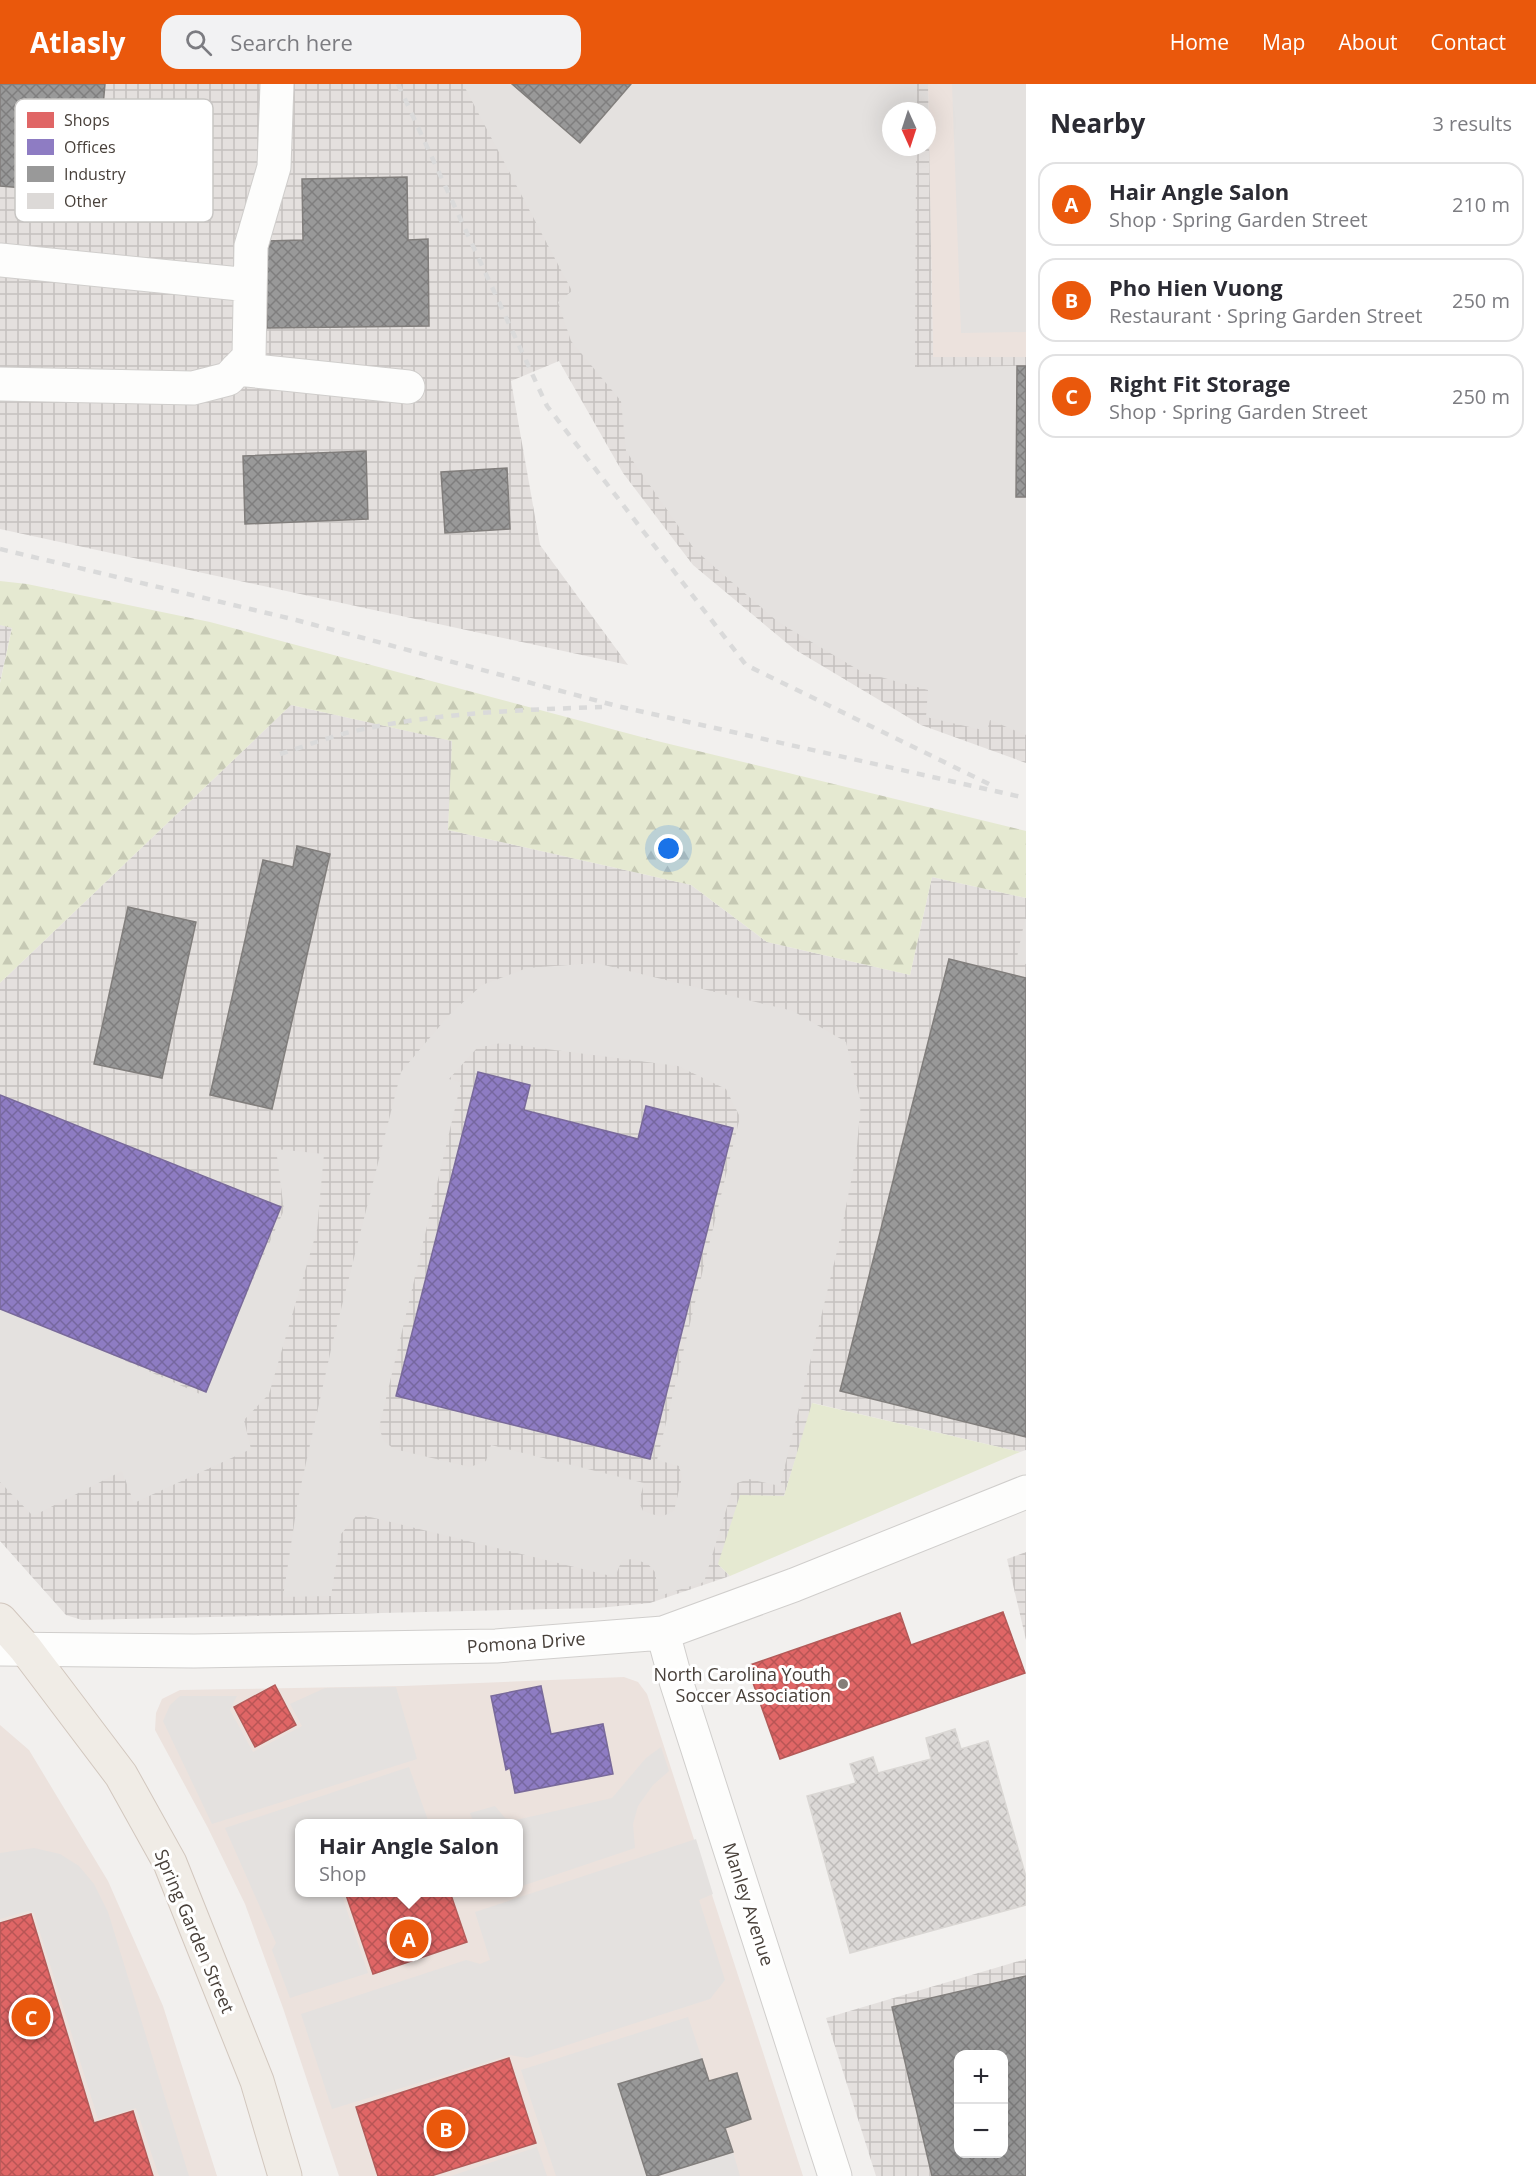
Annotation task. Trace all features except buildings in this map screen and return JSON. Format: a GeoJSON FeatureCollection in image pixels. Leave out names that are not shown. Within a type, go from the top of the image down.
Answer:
{"type":"FeatureCollection","features":[{"type":"Feature","properties":{"kind":"main road","name":"Spring Garden Street"},"geometry":{"type":"LineString","coordinates":[[0,1620],[13,1649],[121,1775],[170,1863],[256,2081],[285,2176]]}},
{"type":"Feature","properties":{"kind":"street"},"geometry":{"type":"LineString","coordinates":[[0,384],[193,388],[228,379],[249,357],[251,246],[274,167],[277,84]]}},
{"type":"Feature","properties":{"kind":"street"},"geometry":{"type":"LineString","coordinates":[[0,260],[250,285]]}},
{"type":"Feature","properties":{"kind":"street"},"geometry":{"type":"LineString","coordinates":[[237,369],[408,387]]}},
{"type":"Feature","properties":{"kind":"street","name":"Pomona Drive"},"geometry":{"type":"LineString","coordinates":[[13,1649],[194,1651],[496,1646],[663,1633],[1026,1492]]}},
{"type":"Feature","properties":{"kind":"street","name":"Manley Avenue"},"geometry":{"type":"LineString","coordinates":[[663,1633],[676,1681],[835,2176]]}},
{"type":"Feature","properties":{"kind":"shaded area"},"geometry":{"type":"Polygon","coordinates":[[[0,84],[928,84],[928,102],[882,102],[882,156],[929,156],[933,357],[1026,357],[1026,763],[921,725],[794,649],[693,565],[623,473],[559,361],[511,381],[540,545],[628,665],[0,529],[0,84]]]}},
{"type":"Feature","properties":{"kind":"shaded area"},"geometry":{"type":"Polygon","coordinates":[[[463,84],[512,84],[580,143],[631,84],[917,84],[917,102],[882,102],[882,156],[916,156],[915,367],[1017,366],[1026,497],[1026,735],[990,720],[987,731],[926,717],[928,690],[862,672],[778,622],[695,550],[626,451],[621,401],[571,341],[558,302],[572,291],[463,84]]]}},
{"type":"Feature","properties":{"kind":"shaded area"},"geometry":{"type":"Polygon","coordinates":[[[928,84],[1026,84],[1026,357],[933,358],[929,156],[936,156],[936,102],[928,102],[928,84]]]}},
{"type":"Feature","properties":{"kind":"shaded area"},"geometry":{"type":"Polygon","coordinates":[[[952,84],[1026,84],[1026,332],[961,333],[952,84]]]}},
{"type":"Feature","properties":{"kind":"shaded area"},"geometry":{"type":"Polygon","coordinates":[[[0,625],[12,627],[0,682],[0,625]]]}},
{"type":"Feature","properties":{"kind":"shaded area"},"geometry":{"type":"Polygon","coordinates":[[[291,705],[453,741],[448,830],[691,885],[767,942],[910,975],[932,877],[1026,898],[1026,1450],[1020,1452],[813,1403],[784,1496],[718,1564],[730,1576],[650,1603],[598,1608],[82,1620],[66,1615],[0,1541],[0,983],[291,705]]]}},
{"type":"Feature","properties":{"kind":"shaded area"},"geometry":{"type":"Polygon","coordinates":[[[1026,919],[1026,964],[1016,962],[1026,919]]]}},
{"type":"Feature","properties":{"kind":"shaded area"},"geometry":{"type":"Polygon","coordinates":[[[596,963],[793,1011],[846,1042],[861,1103],[856,1156],[838,1247],[780,1486],[749,1479],[734,1484],[704,1582],[659,1596],[655,1572],[648,1564],[634,1559],[622,1560],[615,1577],[358,1514],[341,1534],[331,1596],[283,1597],[298,1499],[332,1345],[401,1072],[449,1015],[482,985],[527,968],[596,963]],[[501,1043],[477,1048],[449,1079],[461,1083],[379,1428],[384,1441],[394,1449],[470,1467],[486,1461],[491,1445],[644,1483],[639,1502],[643,1511],[661,1517],[674,1511],[682,1477],[679,1466],[657,1460],[740,1117],[726,1089],[678,1066],[501,1043]]]}},
{"type":"Feature","properties":{"kind":"shaded area"},"geometry":{"type":"Polygon","coordinates":[[[276,1149],[324,1154],[317,1230],[269,1394],[244,1420],[251,1449],[134,1503],[122,1471],[33,1516],[0,1482],[0,1305],[202,1395],[284,1210],[276,1149]]]}},
{"type":"Feature","properties":{"kind":"shaded area"},"geometry":{"type":"Polygon","coordinates":[[[1026,1552],[1026,1640],[1007,1559],[1026,1552]]]}},
{"type":"Feature","properties":{"kind":"shaded area"},"geometry":{"type":"Polygon","coordinates":[[[624,1677],[638,1682],[647,1694],[803,2176],[339,2176],[283,2008],[245,1904],[208,1828],[155,1730],[156,1713],[162,1699],[180,1690],[403,1686],[624,1677]]]}},
{"type":"Feature","properties":{"kind":"shaded area"},"geometry":{"type":"Polygon","coordinates":[[[396,1687],[417,1759],[212,1824],[163,1721],[170,1705],[180,1696],[237,1696],[230,1710],[253,1752],[302,1726],[290,1704],[325,1688],[396,1687]]]}},
{"type":"Feature","properties":{"kind":"shaded area"},"geometry":{"type":"Polygon","coordinates":[[[0,1725],[29,1750],[108,1881],[163,2006],[217,2176],[0,2176],[0,1725]]]}},
{"type":"Feature","properties":{"kind":"shaded area"},"geometry":{"type":"Polygon","coordinates":[[[661,1747],[669,1771],[653,1785],[638,1806],[633,1824],[635,1848],[523,1886],[523,1819],[520,1819],[612,1798],[646,1758],[661,1747]]]}},
{"type":"Feature","properties":{"kind":"shaded area"},"geometry":{"type":"Polygon","coordinates":[[[409,1767],[428,1819],[295,1819],[295,1897],[342,1897],[368,1973],[290,1998],[272,1950],[276,1943],[225,1828],[409,1767]]]}},
{"type":"Feature","properties":{"kind":"shaded area"},"geometry":{"type":"Polygon","coordinates":[[[495,1806],[505,1818],[510,1819],[472,1819],[470,1813],[495,1806]]]}},
{"type":"Feature","properties":{"kind":"shaded area"},"geometry":{"type":"Polygon","coordinates":[[[696,1839],[713,1894],[699,1900],[725,1980],[710,1999],[527,2058],[510,2055],[332,2109],[301,2014],[466,1960],[480,1964],[490,1960],[475,1912],[696,1839]]]}},
{"type":"Feature","properties":{"kind":"shaded area"},"geometry":{"type":"Polygon","coordinates":[[[34,1848],[60,1854],[79,1866],[94,1884],[108,1912],[189,2176],[159,2176],[136,2108],[98,2119],[34,1913],[28,1911],[0,1919],[0,1853],[34,1848]]]}},
{"type":"Feature","properties":{"kind":"shaded area"},"geometry":{"type":"Polygon","coordinates":[[[1026,1959],[1026,2176],[876,2176],[826,2018],[1026,1959]]]}},
{"type":"Feature","properties":{"kind":"shaded area"},"geometry":{"type":"Polygon","coordinates":[[[688,2017],[702,2059],[618,2084],[647,2176],[556,2176],[521,2070],[688,2017]]]}},
{"type":"Feature","properties":{"kind":"shaded area"},"geometry":{"type":"Polygon","coordinates":[[[537,2147],[547,2176],[451,2176],[537,2147]]]}},
{"type":"Feature","properties":{"kind":"shaded area"},"geometry":{"type":"Polygon","coordinates":[[[733,2152],[740,2176],[656,2176],[733,2152]]]}},
{"type":"Feature","properties":{"kind":"green space"},"geometry":{"type":"Polygon","coordinates":[[[0,581],[27,584],[210,622],[649,739],[1026,831],[1026,898],[932,877],[910,975],[767,942],[691,885],[448,830],[452,741],[291,705],[0,983],[0,683],[12,628],[0,625],[0,581]]]}},
{"type":"Feature","properties":{"kind":"green space"},"geometry":{"type":"Polygon","coordinates":[[[812,1403],[1020,1452],[730,1576],[718,1564],[740,1495],[784,1496],[812,1403]]]}},
{"type":"Feature","properties":{"kind":"railway"},"geometry":{"type":"LineString","coordinates":[[398,84],[547,406],[746,665],[989,784]]}},
{"type":"Feature","properties":{"kind":"railway"},"geometry":{"type":"LineString","coordinates":[[0,549],[296,620],[617,706],[1026,798]]}},
{"type":"Feature","properties":{"kind":"railway"},"geometry":{"type":"LineString","coordinates":[[280,754],[346,733],[409,721],[505,711],[602,707]]}},
{"type":"Feature","properties":{"kind":"place","name":"North Carolina Youth Soccer Association"},"geometry":{"type":"Point","coordinates":[843,1684]}},
{"type":"Feature","properties":{"kind":"place","name":"Hair Angle Salon"},"geometry":{"type":"Point","coordinates":[409,1939]}},
{"type":"Feature","properties":{"kind":"place","name":"Right Fit Storage"},"geometry":{"type":"Point","coordinates":[31,2017]}},
{"type":"Feature","properties":{"kind":"place","name":"Pho Hien Vuong"},"geometry":{"type":"Point","coordinates":[446,2129]}}]}
